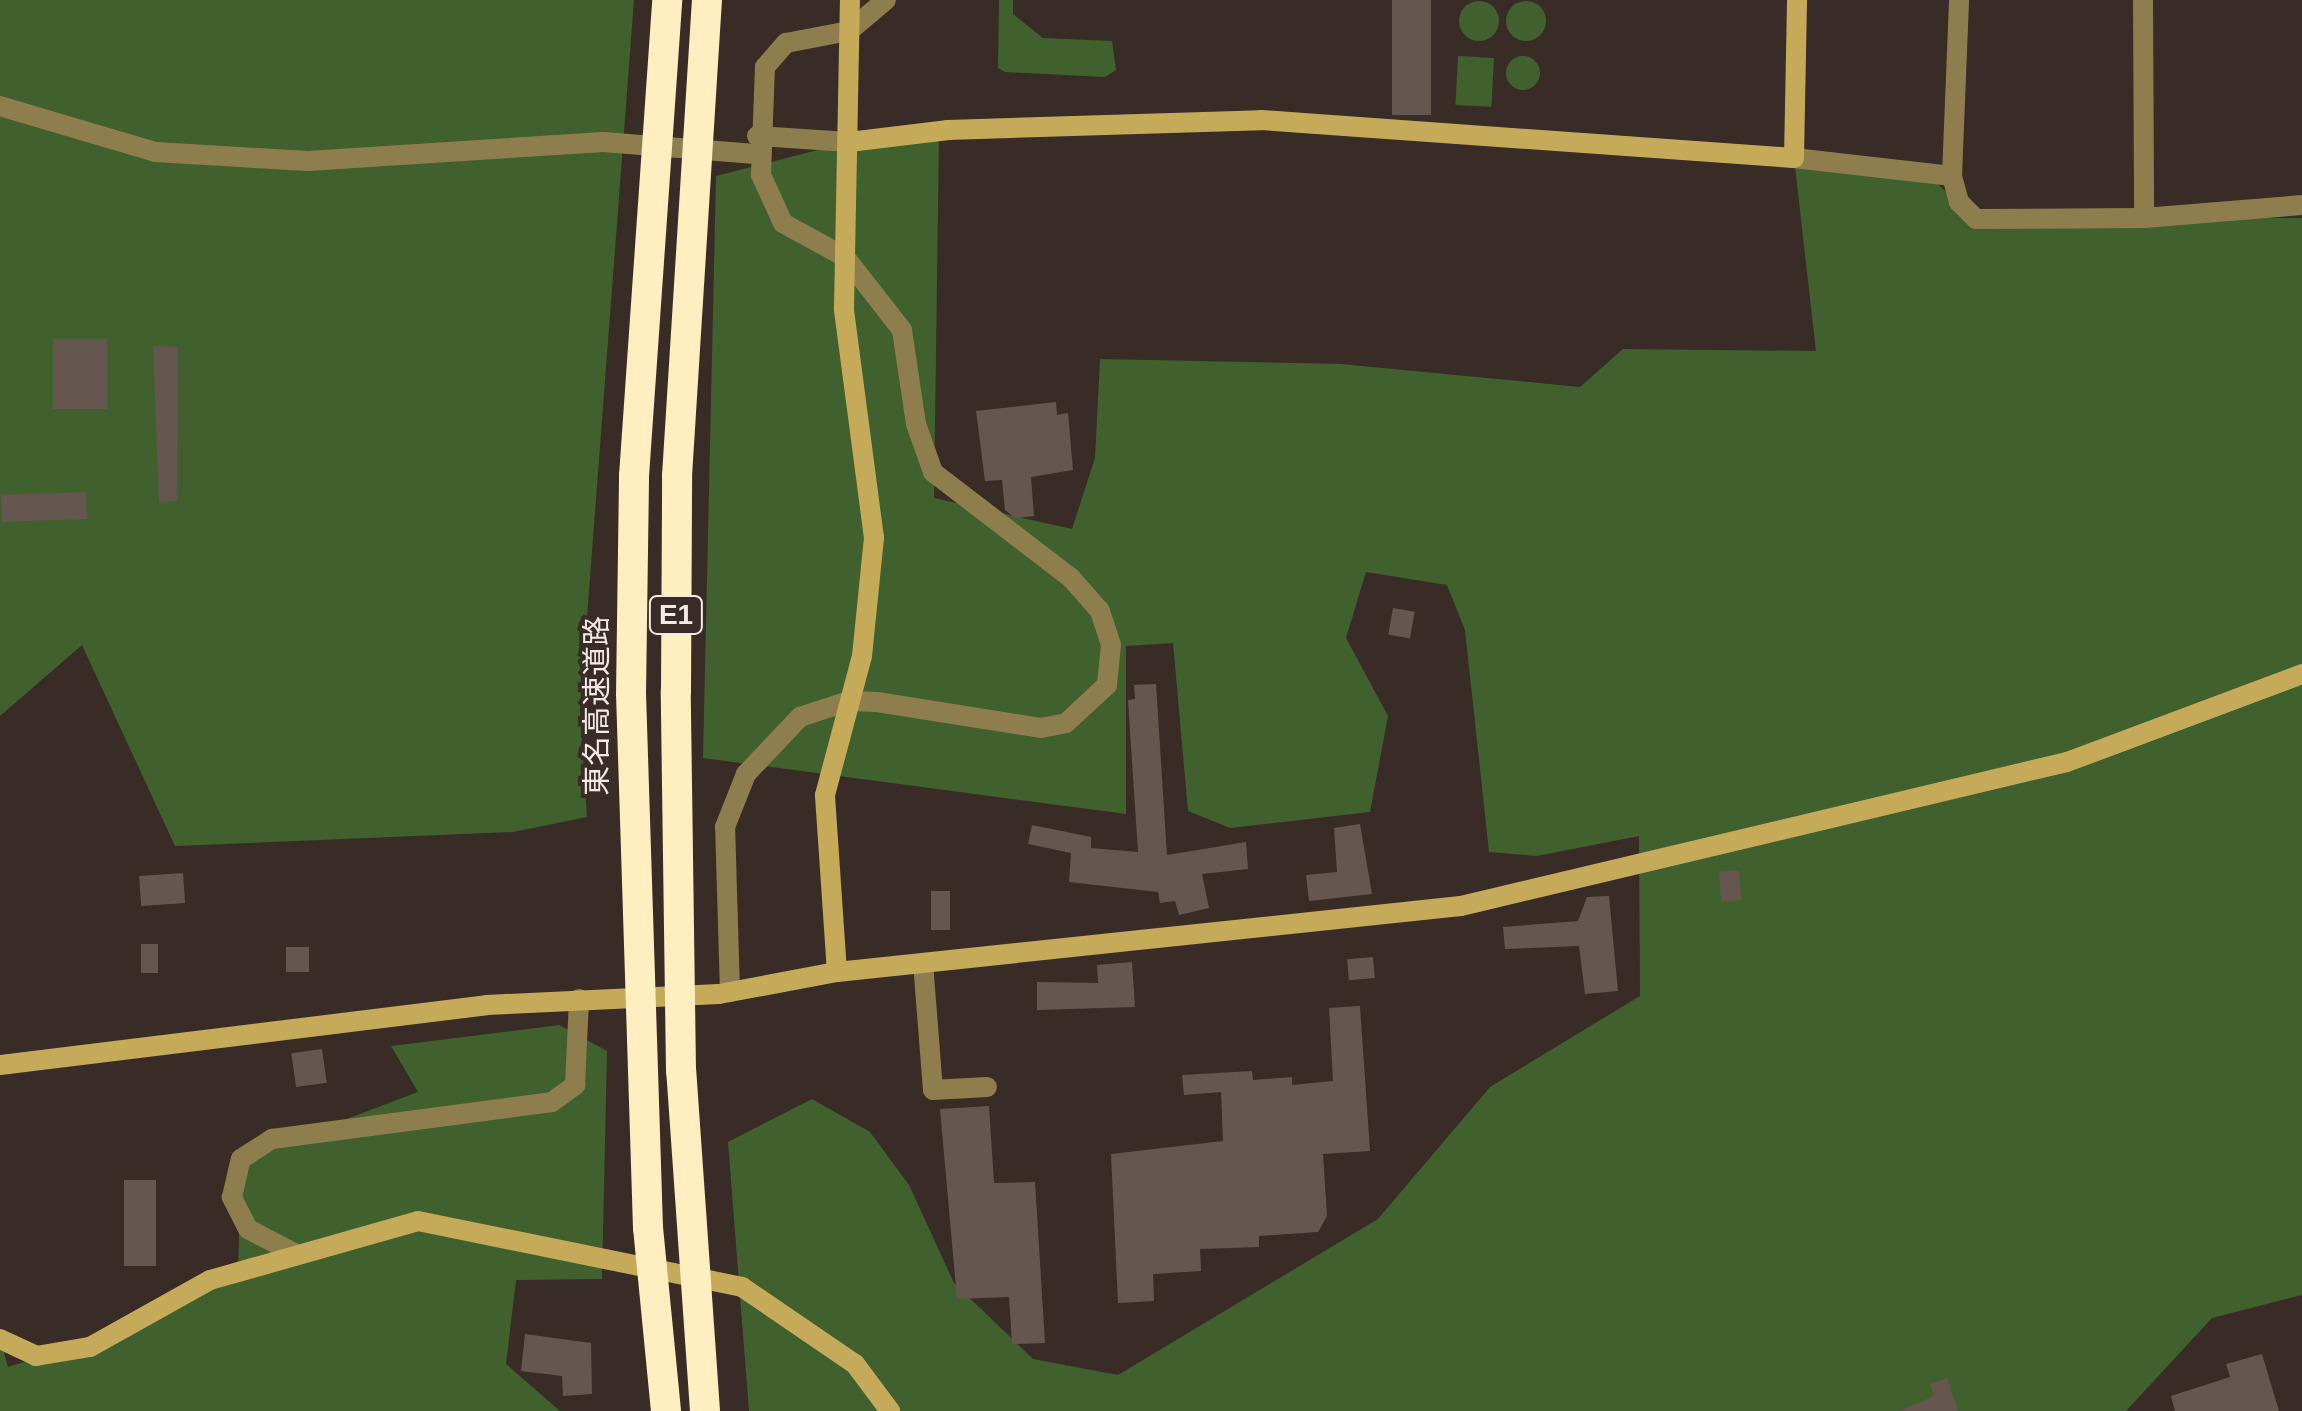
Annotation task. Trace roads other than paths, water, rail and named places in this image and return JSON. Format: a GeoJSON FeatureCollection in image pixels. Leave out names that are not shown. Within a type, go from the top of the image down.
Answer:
{"type":"FeatureCollection","features":[{"type":"Feature","properties":{"kind":"highway","name":"東名高速道路"},"geometry":{"type":"LineString","coordinates":[[666,1411],[648,1228],[634,934],[633,496],[667,0]]}},
{"type":"Feature","properties":{"kind":"highway","name":"E1"},"geometry":{"type":"LineString","coordinates":[[705,1411],[689,1230],[677,930],[677,476],[707,0]]}},
{"type":"Feature","properties":{"kind":"street"},"geometry":{"type":"LineString","coordinates":[[837,972],[823,833],[872,602],[874,538],[844,309],[850,0]]}},
{"type":"Feature","properties":{"kind":"street"},"geometry":{"type":"LineString","coordinates":[[724,993],[725,828],[733,795],[768,743],[800,717],[849,701],[922,705],[1015,726],[1066,723],[1107,685],[1111,645],[1100,611],[1071,578],[933,472],[916,424],[902,330],[845,258],[782,223],[752,148],[765,67],[786,42],[849,31],[886,0]]}},
{"type":"Feature","properties":{"kind":"street"},"geometry":{"type":"LineString","coordinates":[[1794,158],[1797,0]]}},
{"type":"Feature","properties":{"kind":"street"},"geometry":{"type":"LineString","coordinates":[[1958,0],[1952,176],[1959,202],[1976,219],[2144,218],[2302,205]]}},
{"type":"Feature","properties":{"kind":"street"},"geometry":{"type":"LineString","coordinates":[[2143,0],[2144,218]]}},
{"type":"Feature","properties":{"kind":"street"},"geometry":{"type":"LineString","coordinates":[[0,106],[155,152],[289,160],[602,142],[752,148],[948,130],[1261,120],[1794,158],[1952,176]]}},
{"type":"Feature","properties":{"kind":"street"},"geometry":{"type":"LineString","coordinates":[[0,1065],[587,999],[724,993],[837,972],[1461,906],[2068,762],[2302,674]]}},
{"type":"Feature","properties":{"kind":"street"},"geometry":{"type":"LineString","coordinates":[[923,962],[933,1090],[987,1086]]}},
{"type":"Feature","properties":{"kind":"street"},"geometry":{"type":"LineString","coordinates":[[296,1254],[248,1229],[232,1197],[241,1158],[272,1139],[552,1102],[575,1085],[587,999]]}},
{"type":"Feature","properties":{"kind":"street"},"geometry":{"type":"LineString","coordinates":[[0,1339],[36,1356],[90,1348],[210,1280],[418,1221],[742,1287],[855,1364],[890,1411]]}}]}
